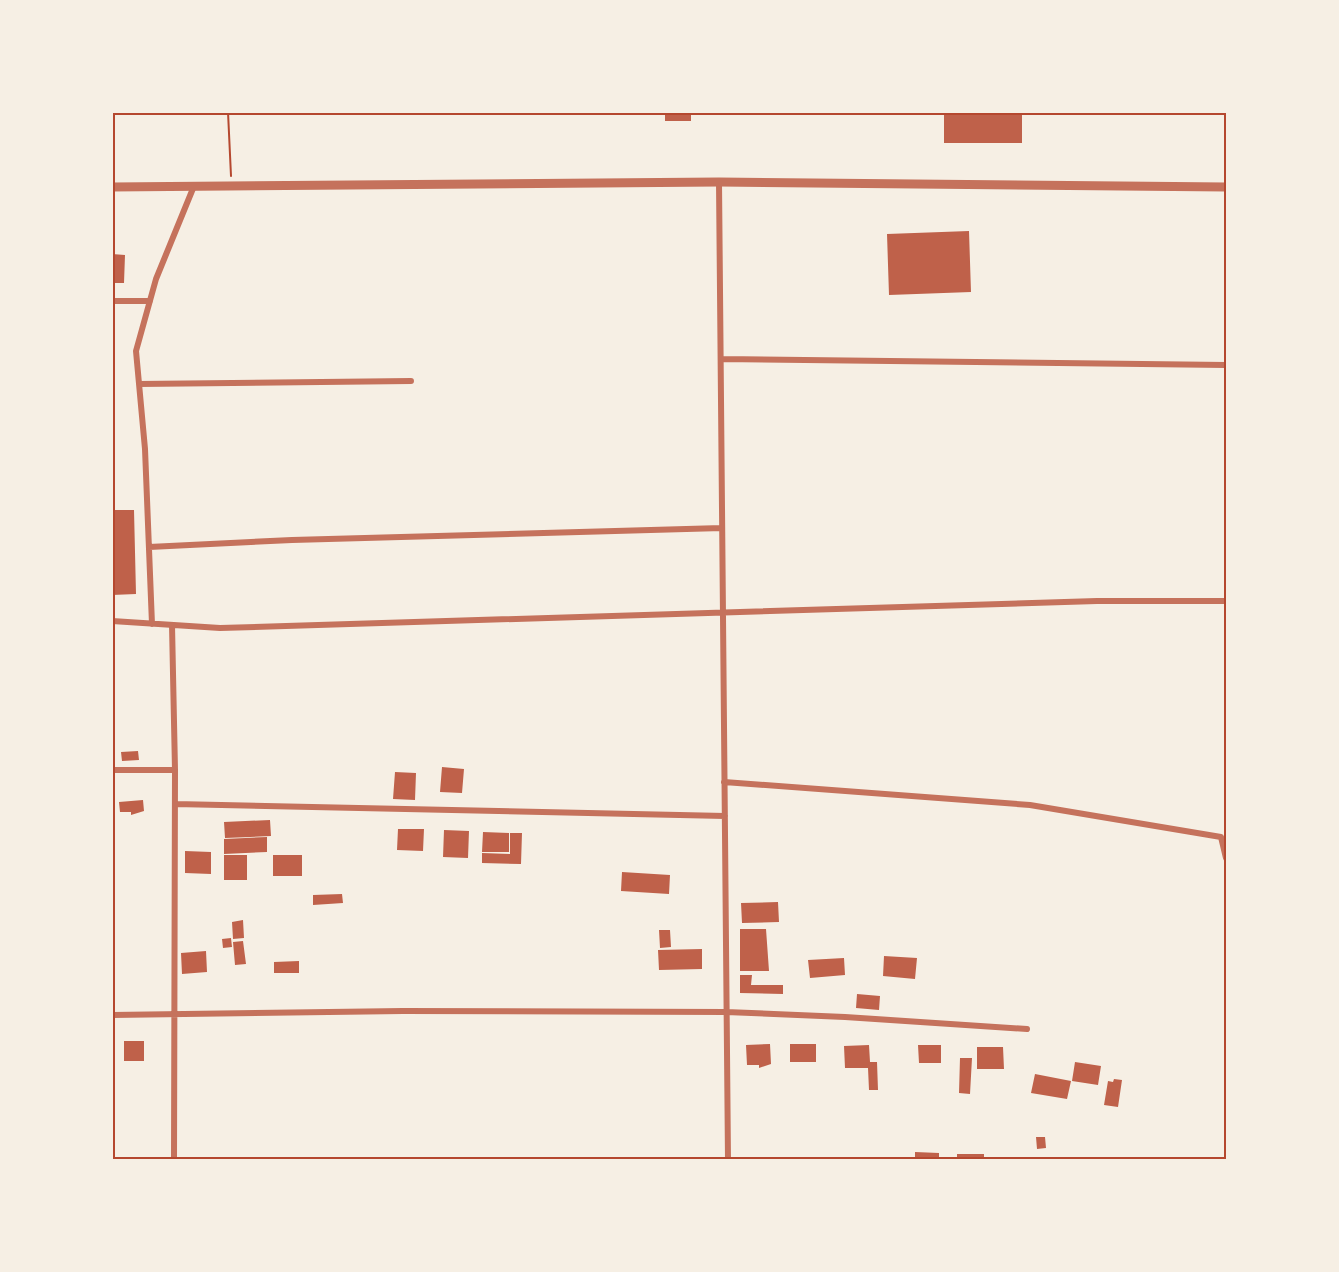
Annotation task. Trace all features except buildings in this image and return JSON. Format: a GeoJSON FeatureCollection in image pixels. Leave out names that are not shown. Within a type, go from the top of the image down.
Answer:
{"type":"FeatureCollection","features":[{"type":"Feature","properties":{"kind":"street"},"geometry":{"type":"LineString","coordinates":[[719,182],[728,1160]]}},
{"type":"Feature","properties":{"kind":"street"},"geometry":{"type":"LineString","coordinates":[[112,187],[231,188],[719,182],[1227,187]]}},
{"type":"Feature","properties":{"kind":"street"},"geometry":{"type":"LineString","coordinates":[[152,624],[136,351],[156,279],[194,186]]}},
{"type":"Feature","properties":{"kind":"street"},"geometry":{"type":"LineString","coordinates":[[112,301],[150,301]]}},
{"type":"Feature","properties":{"kind":"street"},"geometry":{"type":"LineString","coordinates":[[721,358],[1227,365]]}},
{"type":"Feature","properties":{"kind":"street"},"geometry":{"type":"LineString","coordinates":[[139,384],[411,381]]}},
{"type":"Feature","properties":{"kind":"street"},"geometry":{"type":"LineString","coordinates":[[149,547],[292,540],[722,528]]}},
{"type":"Feature","properties":{"kind":"street"},"geometry":{"type":"LineString","coordinates":[[112,621],[220,628],[1097,601],[1227,601]]}},
{"type":"Feature","properties":{"kind":"street"},"geometry":{"type":"LineString","coordinates":[[172,625],[175,771],[174,1160]]}},
{"type":"Feature","properties":{"kind":"street"},"geometry":{"type":"LineString","coordinates":[[112,770],[175,771]]}},
{"type":"Feature","properties":{"kind":"street"},"geometry":{"type":"LineString","coordinates":[[724,782],[1030,805],[1221,837],[1227,858]]}},
{"type":"Feature","properties":{"kind":"street"},"geometry":{"type":"LineString","coordinates":[[175,804],[725,816]]}},
{"type":"Feature","properties":{"kind":"street"},"geometry":{"type":"LineString","coordinates":[[112,1015],[403,1011],[726,1012],[1027,1029]]}},
{"type":"Feature","properties":{"kind":"path"},"geometry":{"type":"LineString","coordinates":[[228,112],[231,188]]}}]}
